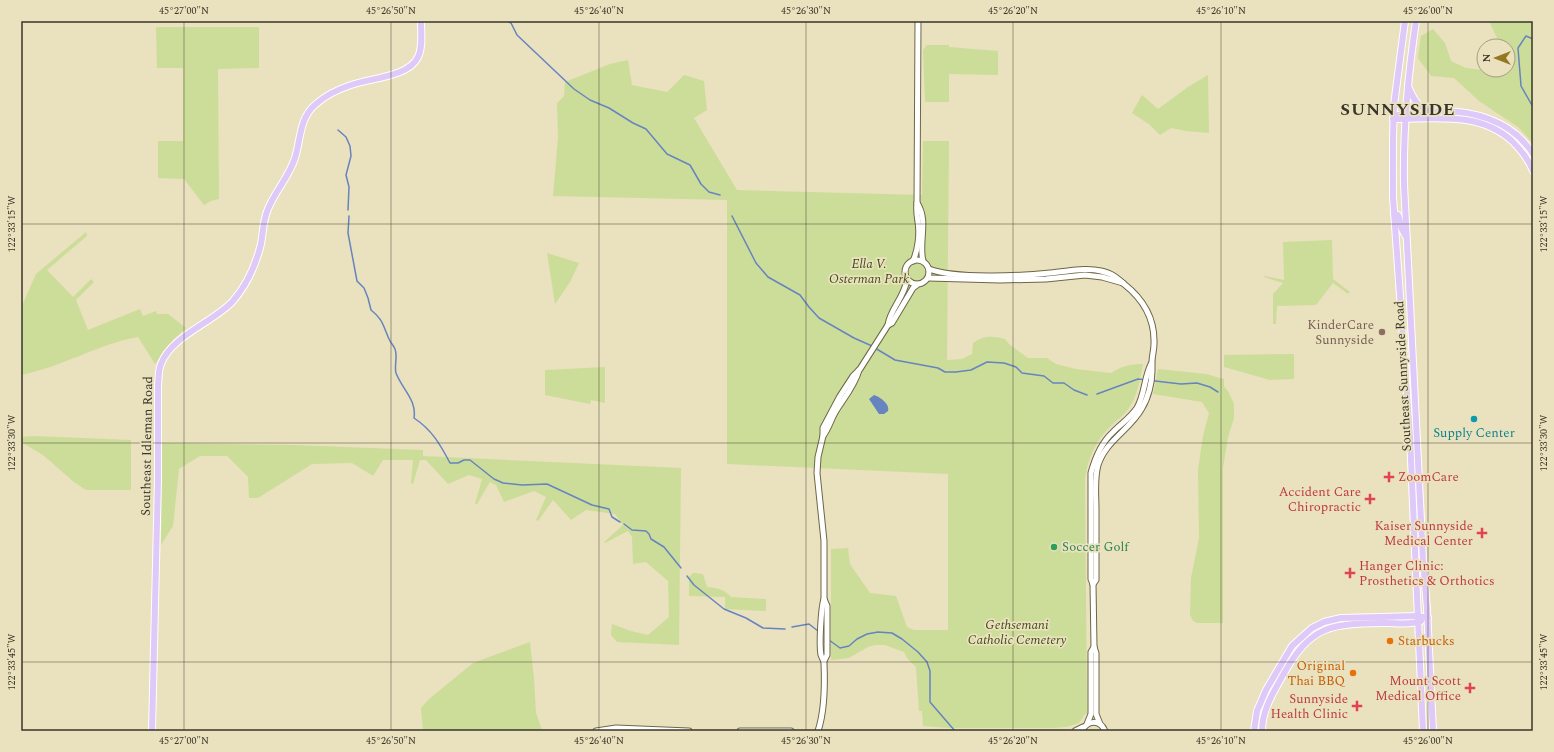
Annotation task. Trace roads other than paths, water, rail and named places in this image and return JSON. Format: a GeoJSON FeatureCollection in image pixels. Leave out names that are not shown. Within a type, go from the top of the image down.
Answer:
{"type":"FeatureCollection","features":[{"type":"Feature","properties":{"kind":"main road","name":"Southeast Idleman Road"},"geometry":{"type":"LineString","coordinates":[[152,731],[158,487],[158,397],[159,370],[161,363],[174,346],[229,305],[242,288],[258,253],[267,210],[292,165],[297,151],[303,121],[308,112],[321,100],[342,88],[358,82],[399,72],[410,67],[417,59],[420,51],[420,21]]}},
{"type":"Feature","properties":{"kind":"main road","name":"Southeast Sunnyside Road"},"geometry":{"type":"LineString","coordinates":[[1405,21],[1397,75],[1394,117],[1394,214],[1410,437],[1423,731]]}},
{"type":"Feature","properties":{"kind":"main road","name":"Southeast Sunnyside Road"},"geometry":{"type":"LineString","coordinates":[[1416,21],[1405,117],[1403,169],[1405,235],[1416,398],[1423,560],[1428,618],[1433,731]]}},
{"type":"Feature","properties":{"kind":"main road"},"geometry":{"type":"LineString","coordinates":[[1408,86],[1417,104],[1430,112]]}},
{"type":"Feature","properties":{"kind":"main road"},"geometry":{"type":"LineString","coordinates":[[1405,117],[1430,112],[1475,115],[1491,120],[1513,132],[1533,154]]}},
{"type":"Feature","properties":{"kind":"main road"},"geometry":{"type":"LineString","coordinates":[[1394,117],[1461,119],[1474,121],[1489,126],[1504,135],[1516,146],[1526,157],[1533,172]]}},
{"type":"Feature","properties":{"kind":"main road"},"geometry":{"type":"LineString","coordinates":[[1394,214],[1398,214],[1400,228],[1405,235]]}},
{"type":"Feature","properties":{"kind":"main road"},"geometry":{"type":"LineString","coordinates":[[1406,379],[1410,381],[1411,393],[1416,398]]}},
{"type":"Feature","properties":{"kind":"main road"},"geometry":{"type":"LineString","coordinates":[[1410,437],[1413,438],[1414,450],[1418,455]]}},
{"type":"Feature","properties":{"kind":"main road"},"geometry":{"type":"LineString","coordinates":[[1254,731],[1257,711],[1266,690],[1292,646],[1312,628],[1324,622],[1340,618],[1418,619]]}},
{"type":"Feature","properties":{"kind":"main road"},"geometry":{"type":"LineString","coordinates":[[1262,731],[1264,712],[1272,694],[1296,653],[1305,642],[1332,627],[1428,618]]}},
{"type":"Feature","properties":{"kind":"street"},"geometry":{"type":"LineString","coordinates":[[888,326],[888,319],[905,289],[907,279],[905,272],[906,267],[913,261],[916,252],[918,233],[916,208],[918,21]]}},
{"type":"Feature","properties":{"kind":"street"},"geometry":{"type":"LineString","coordinates":[[917,203],[920,207],[924,224],[922,252],[923,261],[929,269],[950,274],[982,275],[1024,275],[1093,270],[1119,278],[1142,301],[1149,314],[1154,337],[1152,371],[1143,407],[1135,419],[1111,442],[1099,463],[1096,482],[1096,580],[1093,584],[1094,647],[1096,653],[1096,714],[1103,727]]}},
{"type":"Feature","properties":{"kind":"street"},"geometry":{"type":"LineString","coordinates":[[913,261],[923,261]]}},
{"type":"Feature","properties":{"kind":"street"},"geometry":{"type":"LineString","coordinates":[[928,278],[929,269]]}},
{"type":"Feature","properties":{"kind":"street"},"geometry":{"type":"LineString","coordinates":[[818,731],[823,706],[824,661],[821,654],[821,606],[824,599],[824,541],[817,473],[818,457],[823,436],[823,428],[831,410],[853,376],[860,369],[881,336],[892,323],[913,288],[928,278],[1000,280],[1046,279],[1085,275],[1102,277],[1123,283]]}},
{"type":"Feature","properties":{"kind":"street"},"geometry":{"type":"LineString","coordinates":[[907,279],[912,284],[917,285]]}},
{"type":"Feature","properties":{"kind":"street"},"geometry":{"type":"LineString","coordinates":[[824,599],[827,606],[827,655],[824,661]]}},
{"type":"Feature","properties":{"kind":"street"},"geometry":{"type":"LineString","coordinates":[[1084,728],[1091,714],[1091,652],[1094,647]]}},
{"type":"Feature","properties":{"kind":"street"},"geometry":{"type":"LineString","coordinates":[[1075,731],[1084,728],[1093,722],[1110,731]]}},
{"type":"Feature","properties":{"kind":"street"},"geometry":{"type":"LineString","coordinates":[[596,731],[616,728],[689,731]]}},
{"type":"Feature","properties":{"kind":"street"},"geometry":{"type":"LineString","coordinates":[[740,731],[791,731]]}},
{"type":"Feature","properties":{"kind":"water"},"geometry":{"type":"Polygon","coordinates":[[[874,395],[882,399],[888,406],[888,411],[884,414],[879,414],[869,399],[874,395]]]}},
{"type":"Feature","properties":{"kind":"waterway"},"geometry":{"type":"LineString","coordinates":[[507,21],[511,23],[517,35],[574,89],[590,100],[609,108],[646,129],[667,154],[690,165],[701,184],[709,192],[720,195]]}},
{"type":"Feature","properties":{"kind":"waterway"},"geometry":{"type":"LineString","coordinates":[[1533,39],[1526,36],[1518,48],[1521,86],[1533,107]]}},
{"type":"Feature","properties":{"kind":"waterway"},"geometry":{"type":"LineString","coordinates":[[338,130],[346,137],[350,146],[351,156],[346,175],[349,187],[348,210]]}},
{"type":"Feature","properties":{"kind":"waterway"},"geometry":{"type":"LineString","coordinates":[[349,216],[348,233],[357,281],[364,288],[371,310],[381,321],[390,341],[395,348],[396,373],[411,400],[414,418],[426,427],[435,438],[450,463],[470,460],[494,479],[503,483],[522,485],[547,484],[592,505],[609,509],[612,517],[620,522]]}},
{"type":"Feature","properties":{"kind":"waterway"},"geometry":{"type":"LineString","coordinates":[[732,216],[756,263],[768,277],[800,295],[819,318],[854,338],[872,346]]}},
{"type":"Feature","properties":{"kind":"waterway"},"geometry":{"type":"LineString","coordinates":[[875,348],[895,360],[938,368],[945,372],[971,370],[987,362],[1004,363],[1016,367],[1022,373],[1044,376],[1053,383],[1064,383],[1074,390],[1087,395]]}},
{"type":"Feature","properties":{"kind":"waterway"},"geometry":{"type":"LineString","coordinates":[[1097,394],[1138,379],[1181,384],[1197,383],[1210,387],[1218,392]]}},
{"type":"Feature","properties":{"kind":"waterway"},"geometry":{"type":"LineString","coordinates":[[624,524],[632,530],[646,531],[651,539],[664,547],[681,568]]}},
{"type":"Feature","properties":{"kind":"waterway"},"geometry":{"type":"LineString","coordinates":[[687,576],[694,585],[724,609],[746,618],[763,628],[785,629]]}},
{"type":"Feature","properties":{"kind":"waterway"},"geometry":{"type":"LineString","coordinates":[[792,627],[809,624],[818,631]]}},
{"type":"Feature","properties":{"kind":"waterway"},"geometry":{"type":"LineString","coordinates":[[829,640],[840,648],[849,646],[857,639],[867,634],[878,632],[892,633],[902,639],[918,652],[927,662],[930,671],[930,702],[955,731]]}},
{"type":"Feature","properties":{"kind":"place","name":"KinderCare Sunnyside"},"geometry":{"type":"Point","coordinates":[1382,332]}},
{"type":"Feature","properties":{"kind":"place","name":"Supply Center"},"geometry":{"type":"Point","coordinates":[1474,419]}},
{"type":"Feature","properties":{"kind":"place","name":"ZoomCare"},"geometry":{"type":"Point","coordinates":[1389,477]}},
{"type":"Feature","properties":{"kind":"place","name":"Accident Care Chiropractic"},"geometry":{"type":"Point","coordinates":[1370,499]}},
{"type":"Feature","properties":{"kind":"place","name":"Kaiser Sunnyside Medical Center"},"geometry":{"type":"Point","coordinates":[1482,533]}},
{"type":"Feature","properties":{"kind":"place","name":"Soccer Golf"},"geometry":{"type":"Point","coordinates":[1054,547]}},
{"type":"Feature","properties":{"kind":"place","name":"Hanger Clinic: Prosthetics & Orthotics"},"geometry":{"type":"Point","coordinates":[1350,573]}},
{"type":"Feature","properties":{"kind":"place","name":"Starbucks"},"geometry":{"type":"Point","coordinates":[1390,641]}},
{"type":"Feature","properties":{"kind":"place","name":"Original Thai BBQ"},"geometry":{"type":"Point","coordinates":[1353,673]}},
{"type":"Feature","properties":{"kind":"place","name":"Mount Scott Medical Office"},"geometry":{"type":"Point","coordinates":[1470,688]}},
{"type":"Feature","properties":{"kind":"place","name":"Sunnyside Health Clinic"},"geometry":{"type":"Point","coordinates":[1357,706]}},
{"type":"Feature","properties":{"kind":"district","name":"SUNNYSIDE"},"geometry":{"type":"Point","coordinates":[1398,110]}},
{"type":"Feature","properties":{"kind":"park label","name":"Ella V. Osterman Park"},"geometry":{"type":"Point","coordinates":[869,272]}},
{"type":"Feature","properties":{"kind":"park label","name":"Gethsemani Catholic Cemetery"},"geometry":{"type":"Point","coordinates":[1017,632]}}]}
